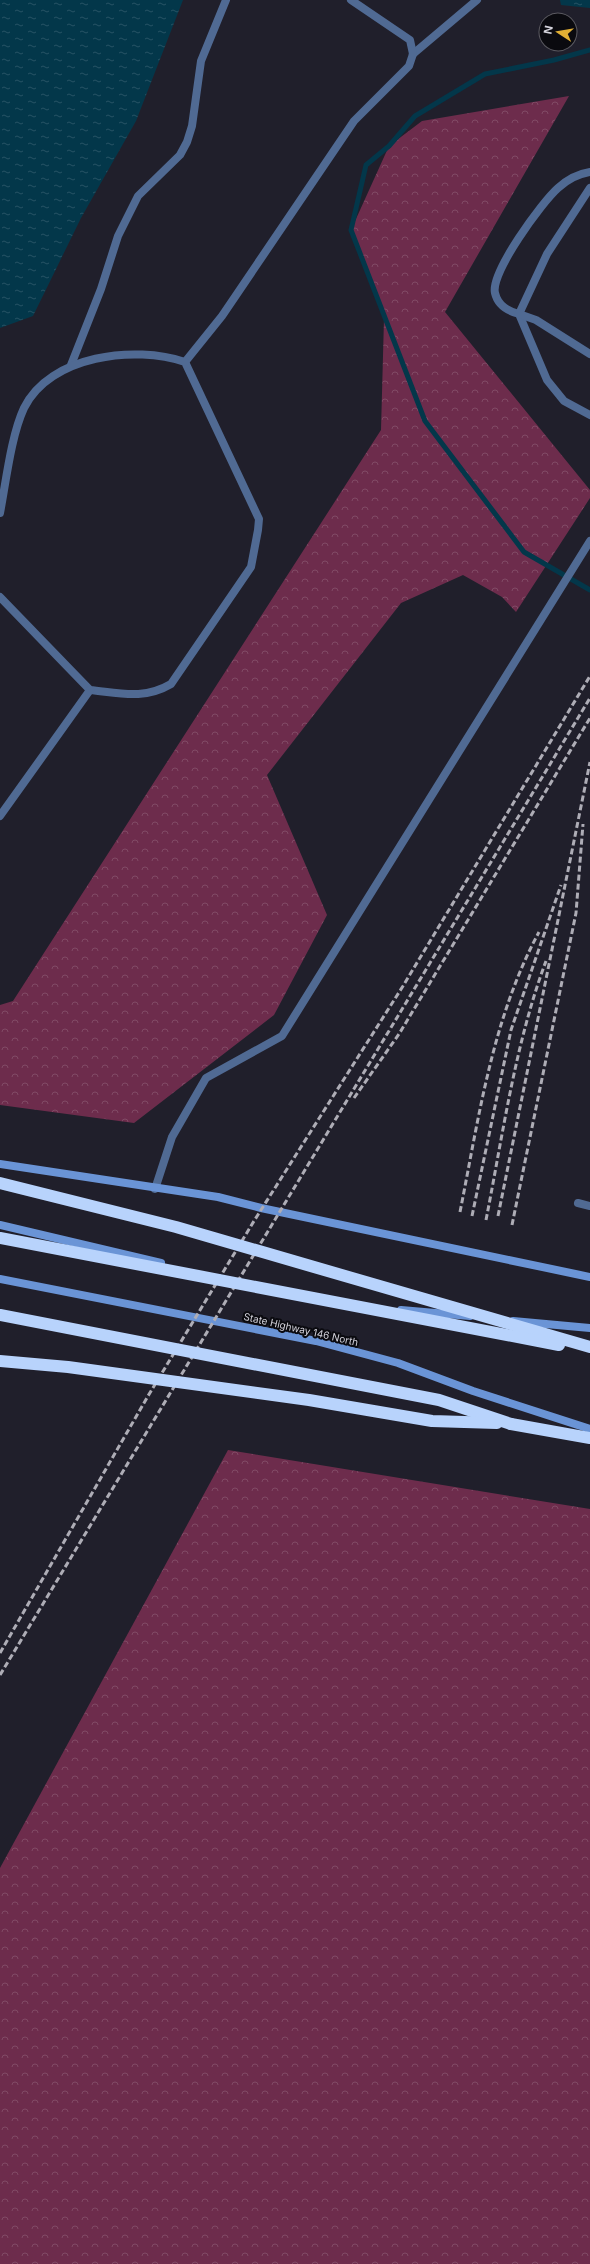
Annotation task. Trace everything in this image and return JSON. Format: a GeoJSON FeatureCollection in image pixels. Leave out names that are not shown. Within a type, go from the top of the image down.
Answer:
{"type":"FeatureCollection","features":[{"type":"Feature","properties":{"kind":"highway"},"geometry":{"type":"LineString","coordinates":[[0,1184],[176,1227],[590,1347]]}},
{"type":"Feature","properties":{"kind":"highway"},"geometry":{"type":"LineString","coordinates":[[0,1238],[590,1351]]}},
{"type":"Feature","properties":{"kind":"highway"},"geometry":{"type":"LineString","coordinates":[[0,1315],[439,1400],[511,1424]]}},
{"type":"Feature","properties":{"kind":"highway"},"geometry":{"type":"LineString","coordinates":[[0,1361],[68,1367],[301,1398],[432,1421],[511,1424],[590,1438]]}},
{"type":"Feature","properties":{"kind":"main road"},"geometry":{"type":"LineString","coordinates":[[0,1164],[155,1189],[218,1197],[267,1210],[590,1277]]}},
{"type":"Feature","properties":{"kind":"main road"},"geometry":{"type":"LineString","coordinates":[[0,1225],[84,1246],[344,1304],[590,1328]]}},
{"type":"Feature","properties":{"kind":"main road","name":"State Highway 146 North"},"geometry":{"type":"LineString","coordinates":[[0,1279],[316,1341],[398,1363],[473,1391],[590,1428]]}},
{"type":"Feature","properties":{"kind":"lane"},"geometry":{"type":"LineString","coordinates":[[71,365],[101,289],[118,236],[138,196],[180,155],[187,142],[192,126],[201,61],[226,0]]}},
{"type":"Feature","properties":{"kind":"lane"},"geometry":{"type":"LineString","coordinates":[[185,362],[222,316],[354,121],[409,66],[413,54],[410,40],[351,0]]}},
{"type":"Feature","properties":{"kind":"lane"},"geometry":{"type":"LineString","coordinates":[[413,54],[477,0]]}},
{"type":"Feature","properties":{"kind":"lane"},"geometry":{"type":"LineString","coordinates":[[590,172],[577,174],[558,188],[535,214],[506,259],[496,281],[495,292],[500,303],[508,311],[536,320],[590,354]]}},
{"type":"Feature","properties":{"kind":"lane"},"geometry":{"type":"LineString","coordinates":[[590,188],[547,254],[519,314],[547,380],[564,401],[590,415]]}},
{"type":"Feature","properties":{"kind":"lane"},"geometry":{"type":"LineString","coordinates":[[0,513],[17,428],[24,408],[40,387],[71,365],[119,354],[166,356],[185,362],[259,519],[251,567],[171,684],[159,691],[143,695],[90,690],[0,597]]}},
{"type":"Feature","properties":{"kind":"lane"},"geometry":{"type":"LineString","coordinates":[[155,1189],[172,1137],[206,1078],[282,1036],[532,637],[590,541]]}},
{"type":"Feature","properties":{"kind":"lane"},"geometry":{"type":"LineString","coordinates":[[0,816],[90,690]]}},
{"type":"Feature","properties":{"kind":"lane"},"geometry":{"type":"LineString","coordinates":[[578,1203],[590,1206]]}},
{"type":"Feature","properties":{"kind":"green space"},"geometry":{"type":"Polygon","coordinates":[[[569,96],[445,312],[590,490],[590,498],[516,612],[502,597],[463,575],[401,603],[267,775],[327,915],[274,1015],[134,1123],[0,1105],[0,1005],[13,1001],[381,430],[384,319],[351,230],[389,146],[422,121],[569,96]]]}},
{"type":"Feature","properties":{"kind":"green space"},"geometry":{"type":"Polygon","coordinates":[[[228,1450],[590,1509],[590,2264],[0,2264],[0,1868],[228,1450]]]}},
{"type":"Feature","properties":{"kind":"water"},"geometry":{"type":"Polygon","coordinates":[[[0,0],[183,0],[136,121],[81,218],[33,316],[0,328],[0,0]]]}},
{"type":"Feature","properties":{"kind":"water"},"geometry":{"type":"Polygon","coordinates":[[[560,0],[590,0],[590,8],[561,5],[560,0]]]}},
{"type":"Feature","properties":{"kind":"waterway"},"geometry":{"type":"LineString","coordinates":[[590,50],[554,60],[485,74],[415,116],[389,146],[366,165],[351,230],[425,421],[524,552],[590,590]]}},
{"type":"Feature","properties":{"kind":"railway"},"geometry":{"type":"LineString","coordinates":[[0,1653],[148,1396],[254,1221],[403,986],[590,676]]}},
{"type":"Feature","properties":{"kind":"railway"},"geometry":{"type":"LineString","coordinates":[[0,1675],[590,698]]}},
{"type":"Feature","properties":{"kind":"railway"},"geometry":{"type":"LineString","coordinates":[[354,1098],[399,1034],[590,718]]}},
{"type":"Feature","properties":{"kind":"railway"},"geometry":{"type":"LineString","coordinates":[[498,1216],[590,762]]}},
{"type":"Feature","properties":{"kind":"railway"},"geometry":{"type":"LineString","coordinates":[[512,1225],[576,913],[583,824]]}},
{"type":"Feature","properties":{"kind":"railway"},"geometry":{"type":"LineString","coordinates":[[472,1216],[511,1030],[561,885]]}},
{"type":"Feature","properties":{"kind":"railway"},"geometry":{"type":"LineString","coordinates":[[460,1212],[481,1105],[498,1034],[523,965],[539,932]]}},
{"type":"Feature","properties":{"kind":"railway"},"geometry":{"type":"LineString","coordinates":[[486,1220],[504,1122],[518,1057],[535,992],[546,961]]}}]}
